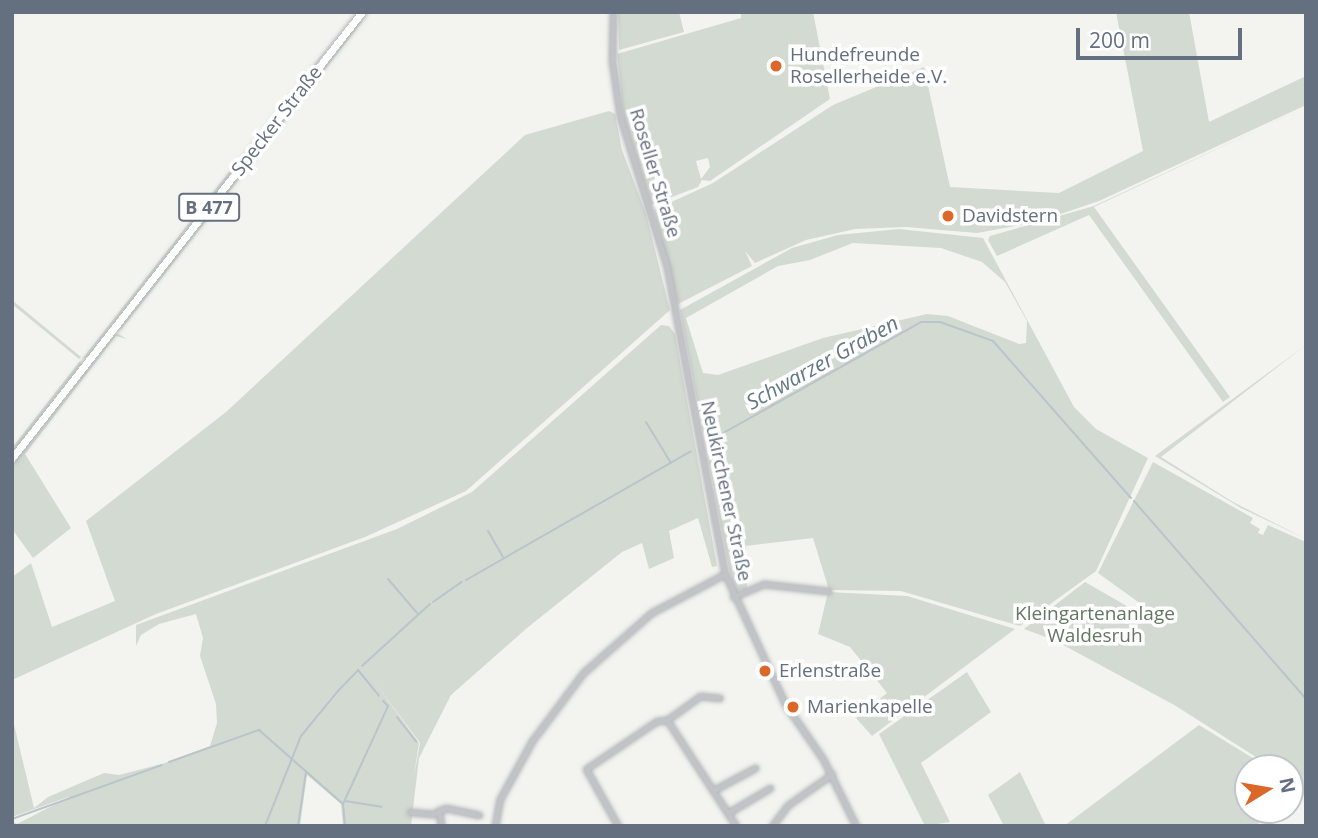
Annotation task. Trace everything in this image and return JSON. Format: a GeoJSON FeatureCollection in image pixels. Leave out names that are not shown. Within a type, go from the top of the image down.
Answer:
{"type":"FeatureCollection","features":[{"type":"Feature","properties":{"kind":"main road","name":"Specker Straße"},"geometry":{"type":"LineString","coordinates":[[12,458],[360,13]]}},
{"type":"Feature","properties":{"kind":"street","name":"Roseller Straße"},"geometry":{"type":"LineString","coordinates":[[613,12],[612,61],[620,117],[665,260]]}},
{"type":"Feature","properties":{"kind":"street","name":"Neukirchener Straße"},"geometry":{"type":"LineString","coordinates":[[665,260],[725,574],[733,597],[785,704],[832,775],[856,826]]}},
{"type":"Feature","properties":{"kind":"street"},"geometry":{"type":"LineString","coordinates":[[495,826],[500,799],[532,741],[583,673],[651,613],[725,574]]}},
{"type":"Feature","properties":{"kind":"street"},"geometry":{"type":"LineString","coordinates":[[733,597],[764,584],[829,591]]}},
{"type":"Feature","properties":{"kind":"street"},"geometry":{"type":"LineString","coordinates":[[618,826],[587,776],[590,764],[653,723],[668,721],[700,696],[720,698]]}},
{"type":"Feature","properties":{"kind":"street"},"geometry":{"type":"LineString","coordinates":[[668,721],[736,826]]}},
{"type":"Feature","properties":{"kind":"street"},"geometry":{"type":"LineString","coordinates":[[714,790],[755,768]]}},
{"type":"Feature","properties":{"kind":"street"},"geometry":{"type":"LineString","coordinates":[[772,826],[788,805],[832,775]]}},
{"type":"Feature","properties":{"kind":"street"},"geometry":{"type":"LineString","coordinates":[[728,813],[770,788]]}},
{"type":"Feature","properties":{"kind":"street"},"geometry":{"type":"LineString","coordinates":[[410,812],[433,814],[439,810],[479,815]]}},
{"type":"Feature","properties":{"kind":"street"},"geometry":{"type":"LineString","coordinates":[[439,810],[441,826]]}},
{"type":"Feature","properties":{"kind":"green space"},"geometry":{"type":"Polygon","coordinates":[[[618,12],[679,12],[684,32],[619,50],[618,12]]]}},
{"type":"Feature","properties":{"kind":"green space"},"geometry":{"type":"Polygon","coordinates":[[[741,12],[813,12],[830,99],[710,181],[702,180],[698,187],[651,205],[624,118],[617,54],[741,18],[741,12]],[[708,158],[696,161],[701,179],[710,167],[708,158]]]}},
{"type":"Feature","properties":{"kind":"green space"},"geometry":{"type":"Polygon","coordinates":[[[1116,12],[1189,12],[1209,122],[1306,76],[1306,105],[1099,201],[1037,222],[977,233],[906,227],[855,229],[806,240],[755,263],[745,251],[752,266],[678,304],[654,210],[713,183],[833,105],[924,67],[950,187],[1059,193],[1143,151],[1116,12]]]}},
{"type":"Feature","properties":{"kind":"green space"},"geometry":{"type":"Polygon","coordinates":[[[350,19],[253,147],[250,146],[350,19]]]}},
{"type":"Feature","properties":{"kind":"green space"},"geometry":{"type":"Polygon","coordinates":[[[359,21],[363,21],[121,330],[120,325],[359,21]]]}},
{"type":"Feature","properties":{"kind":"green space"},"geometry":{"type":"Polygon","coordinates":[[[1306,107],[1094,207],[1230,397],[1223,402],[1089,215],[997,256],[988,240],[990,236],[1094,206],[1306,107]]]}},
{"type":"Feature","properties":{"kind":"green space"},"geometry":{"type":"Polygon","coordinates":[[[609,111],[615,114],[622,150],[646,214],[670,310],[466,491],[365,537],[156,614],[12,680],[12,577],[31,563],[52,627],[115,601],[86,521],[226,412],[525,135],[609,111]]]}},
{"type":"Feature","properties":{"kind":"green space"},"geometry":{"type":"Polygon","coordinates":[[[247,149],[249,152],[87,358],[83,358],[247,149]]]}},
{"type":"Feature","properties":{"kind":"green space"},"geometry":{"type":"Polygon","coordinates":[[[899,229],[983,238],[1074,407],[1096,429],[1148,458],[1096,571],[1020,626],[901,591],[829,590],[813,538],[746,546],[747,589],[735,591],[680,310],[792,248],[838,235],[899,229]],[[853,243],[810,260],[778,266],[686,318],[703,373],[718,375],[823,338],[927,314],[948,316],[1019,344],[1026,343],[1027,321],[1005,282],[982,262],[941,248],[853,243]]]}},
{"type":"Feature","properties":{"kind":"green space"},"geometry":{"type":"Polygon","coordinates":[[[12,300],[81,357],[79,359],[12,304],[12,300]]]}},
{"type":"Feature","properties":{"kind":"green space"},"geometry":{"type":"Polygon","coordinates":[[[661,325],[669,326],[675,334],[717,566],[712,567],[698,518],[669,531],[674,558],[649,569],[642,543],[622,552],[527,628],[451,695],[419,758],[411,826],[343,826],[341,804],[307,775],[300,826],[12,826],[12,821],[17,824],[71,796],[12,817],[12,716],[34,808],[48,797],[104,773],[119,775],[165,763],[210,746],[217,723],[216,704],[200,656],[203,638],[196,614],[159,624],[141,635],[136,646],[136,625],[397,529],[472,492],[661,325]],[[370,676],[419,743],[413,781],[420,743],[370,676]]]}},
{"type":"Feature","properties":{"kind":"green space"},"geometry":{"type":"Polygon","coordinates":[[[118,334],[127,339],[116,336],[25,454],[71,528],[33,558],[12,529],[12,462],[113,335],[118,334]]]}},
{"type":"Feature","properties":{"kind":"green space"},"geometry":{"type":"Polygon","coordinates":[[[1306,345],[1161,457],[1233,502],[1306,539],[1241,508],[1155,456],[1306,345]]]}},
{"type":"Feature","properties":{"kind":"green space"},"geometry":{"type":"Polygon","coordinates":[[[80,361],[82,365],[12,454],[12,448],[80,361]]]}},
{"type":"Feature","properties":{"kind":"green space","name":"Kleingartenanlage Waldesruh"},"geometry":{"type":"Polygon","coordinates":[[[1153,462],[1253,518],[1250,523],[1260,529],[1258,533],[1263,535],[1268,525],[1306,542],[1306,797],[1304,754],[1251,754],[1176,706],[1054,640],[1024,629],[1085,582],[1146,617],[1152,612],[1098,573],[1153,462]]]}},
{"type":"Feature","properties":{"kind":"green space"},"geometry":{"type":"Polygon","coordinates":[[[828,592],[907,596],[1015,629],[872,736],[856,718],[887,693],[850,647],[818,634],[828,592]]]}},
{"type":"Feature","properties":{"kind":"green space"},"geometry":{"type":"Polygon","coordinates":[[[967,672],[991,712],[921,763],[950,822],[925,826],[879,734],[967,672]]]}},
{"type":"Feature","properties":{"kind":"green space"},"geometry":{"type":"Polygon","coordinates":[[[1199,725],[1246,754],[1234,754],[1234,824],[1258,824],[1255,826],[1064,826],[1199,725]]]}},
{"type":"Feature","properties":{"kind":"green space"},"geometry":{"type":"Polygon","coordinates":[[[1020,772],[1046,826],[1004,826],[988,795],[1020,772]]]}},
{"type":"Feature","properties":{"kind":"waterway","name":"Schwarzer Graben"},"geometry":{"type":"LineString","coordinates":[[709,441],[921,322],[940,322],[993,341],[1131,498]]}},
{"type":"Feature","properties":{"kind":"waterway"},"geometry":{"type":"LineString","coordinates":[[646,422],[671,463]]}},
{"type":"Feature","properties":{"kind":"waterway","name":"Schwarzer Graben"},"geometry":{"type":"LineString","coordinates":[[466,580],[691,451]]}},
{"type":"Feature","properties":{"kind":"waterway","name":"Schwarzer Graben"},"geometry":{"type":"LineString","coordinates":[[1134,501],[1306,699]]}},
{"type":"Feature","properties":{"kind":"waterway"},"geometry":{"type":"LineString","coordinates":[[488,531],[503,557]]}},
{"type":"Feature","properties":{"kind":"waterway"},"geometry":{"type":"LineString","coordinates":[[388,579],[417,613]]}},
{"type":"Feature","properties":{"kind":"waterway","name":"Schwarzer Graben"},"geometry":{"type":"LineString","coordinates":[[433,602],[462,582]]}},
{"type":"Feature","properties":{"kind":"waterway","name":"Schwarzer Graben"},"geometry":{"type":"LineString","coordinates":[[362,666],[430,604]]}},
{"type":"Feature","properties":{"kind":"waterway","name":"Schwarzer Graben"},"geometry":{"type":"LineString","coordinates":[[265,826],[301,736],[338,691],[358,670],[379,696]]}},
{"type":"Feature","properties":{"kind":"waterway"},"geometry":{"type":"LineString","coordinates":[[345,826],[343,804],[388,706],[383,701]]}},
{"type":"Feature","properties":{"kind":"waterway"},"geometry":{"type":"LineString","coordinates":[[397,717],[416,741]]}},
{"type":"Feature","properties":{"kind":"waterway"},"geometry":{"type":"LineString","coordinates":[[169,762],[259,730],[343,804]]}},
{"type":"Feature","properties":{"kind":"waterway"},"geometry":{"type":"LineString","coordinates":[[12,819],[162,765]]}},
{"type":"Feature","properties":{"kind":"waterway"},"geometry":{"type":"LineString","coordinates":[[298,826],[306,772]]}},
{"type":"Feature","properties":{"kind":"waterway"},"geometry":{"type":"LineString","coordinates":[[345,801],[382,807]]}},
{"type":"Feature","properties":{"kind":"place","name":"Hundefreunde Rosellerheide e.V."},"geometry":{"type":"Point","coordinates":[776,66]}},
{"type":"Feature","properties":{"kind":"place","name":"Davidstern"},"geometry":{"type":"Point","coordinates":[948,216]}},
{"type":"Feature","properties":{"kind":"place","name":"Erlenstraße"},"geometry":{"type":"Point","coordinates":[765,671]}},
{"type":"Feature","properties":{"kind":"place","name":"Marienkapelle"},"geometry":{"type":"Point","coordinates":[793,707]}}]}
